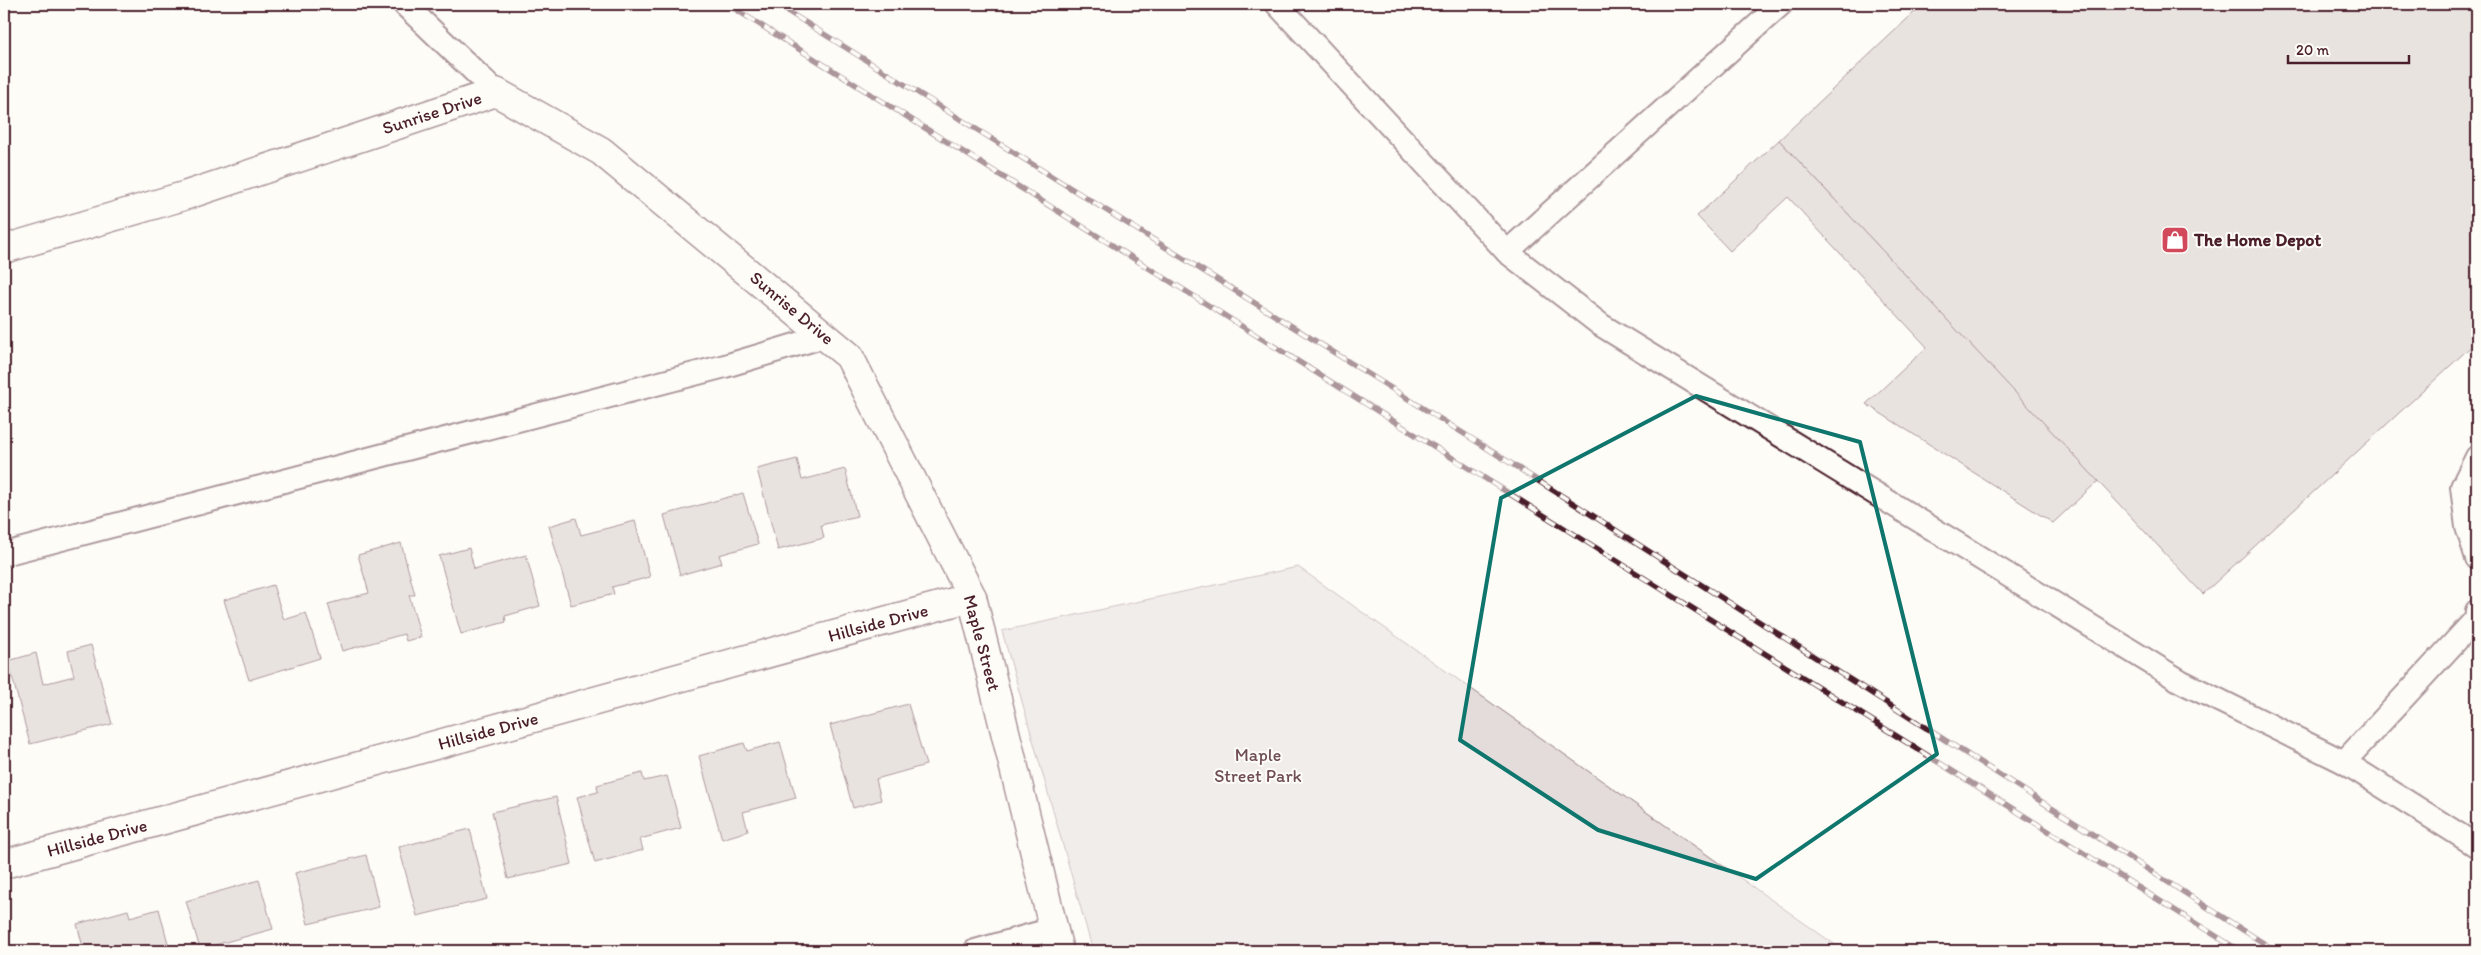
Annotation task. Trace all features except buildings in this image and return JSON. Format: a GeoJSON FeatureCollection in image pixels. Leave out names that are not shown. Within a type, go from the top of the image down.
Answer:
{"type":"FeatureCollection","features":[{"type":"Feature","properties":{"kind":"street","name":"Sunrise Drive"},"geometry":{"type":"LineString","coordinates":[[4,249],[187,195],[496,92],[601,151],[849,356]]}},
{"type":"Feature","properties":{"kind":"street","name":"Maple Street"},"geometry":{"type":"LineString","coordinates":[[849,356],[972,597],[1056,940]]}},
{"type":"Feature","properties":{"kind":"street","name":"Hillside Drive"},"geometry":{"type":"LineString","coordinates":[[4,864],[972,597]]}},
{"type":"Feature","properties":{"kind":"lane"},"geometry":{"type":"LineString","coordinates":[[404,4],[496,92]]}},
{"type":"Feature","properties":{"kind":"lane"},"geometry":{"type":"LineString","coordinates":[[1277,4],[1507,252],[1601,325],[2174,677],[2344,762],[2477,846]]}},
{"type":"Feature","properties":{"kind":"lane"},"geometry":{"type":"LineString","coordinates":[[1507,252],[1781,4]]}},
{"type":"Feature","properties":{"kind":"lane"},"geometry":{"type":"LineString","coordinates":[[4,554],[725,366],[825,336]]}},
{"type":"Feature","properties":{"kind":"lane"},"geometry":{"type":"LineString","coordinates":[[2477,457],[2462,487],[2467,527],[2477,558]]}},
{"type":"Feature","properties":{"kind":"lane"},"geometry":{"type":"LineString","coordinates":[[2344,762],[2476,620],[2477,612]]}},
{"type":"Feature","properties":{"kind":"lane"},"geometry":{"type":"LineString","coordinates":[[975,951],[1056,940]]}},
{"type":"Feature","properties":{"kind":"highlighted area"},"geometry":{"type":"Polygon","coordinates":[[[1696,396],[1860,442],[1937,754],[1756,879],[1598,830],[1460,740],[1501,498],[1696,396]]]}},
{"type":"Feature","properties":{"kind":"green space","name":"Maple Street Park"},"geometry":{"type":"Polygon","coordinates":[[[1298,567],[1844,951],[1093,951],[1002,631],[1298,567]]]}},
{"type":"Feature","properties":{"kind":"railway"},"geometry":{"type":"LineString","coordinates":[[727,4],[2240,951]]}},
{"type":"Feature","properties":{"kind":"railway"},"geometry":{"type":"LineString","coordinates":[[776,4],[1482,445],[2276,951]]}},
{"type":"Feature","properties":{"kind":"place","name":"The Home Depot"},"geometry":{"type":"Point","coordinates":[2175,240]}}]}
